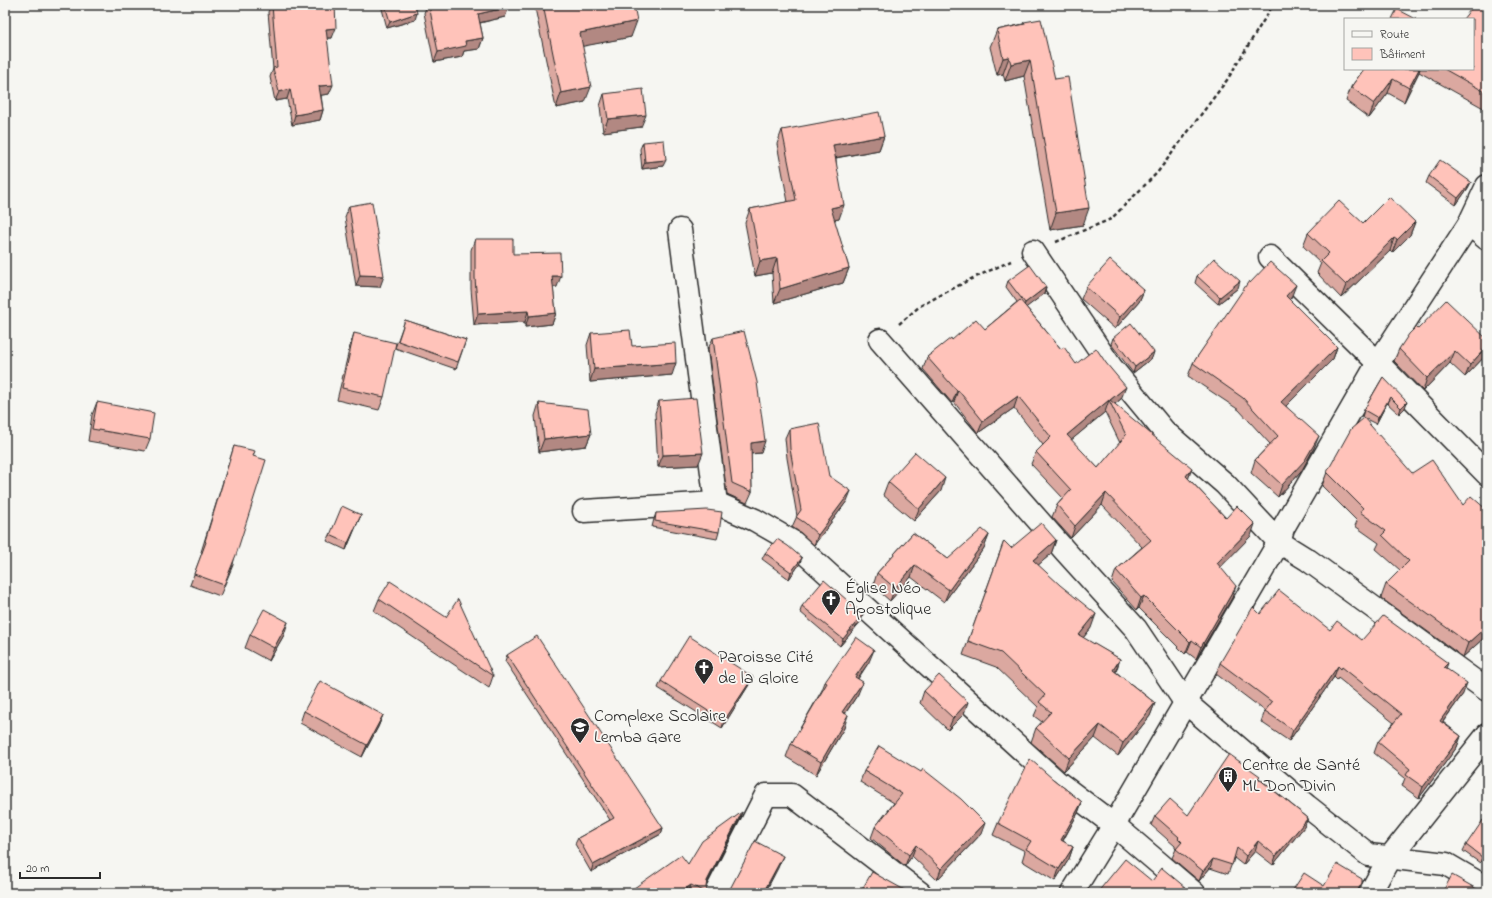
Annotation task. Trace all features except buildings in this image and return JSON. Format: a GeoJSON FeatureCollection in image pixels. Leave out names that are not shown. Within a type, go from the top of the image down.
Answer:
{"type":"FeatureCollection","features":[{"type":"Feature","properties":{"kind":"street"},"geometry":{"type":"LineString","coordinates":[[1072,893],[1114,825],[1279,542],[1283,528],[1378,363],[1469,224],[1487,186]]}},
{"type":"Feature","properties":{"kind":"street"},"geometry":{"type":"LineString","coordinates":[[1469,224],[1487,239]]}},
{"type":"Feature","properties":{"kind":"street"},"geometry":{"type":"LineString","coordinates":[[680,230],[716,503]]}},
{"type":"Feature","properties":{"kind":"street"},"geometry":{"type":"LineString","coordinates":[[1033,251],[1111,367],[1164,431],[1225,484],[1279,542],[1308,560],[1487,690]]}},
{"type":"Feature","properties":{"kind":"street"},"geometry":{"type":"LineString","coordinates":[[1270,257],[1378,363],[1487,474]]}},
{"type":"Feature","properties":{"kind":"street"},"geometry":{"type":"LineString","coordinates":[[880,340],[1066,552],[1136,629],[1185,702],[1308,806],[1369,855],[1446,864],[1487,888]]}},
{"type":"Feature","properties":{"kind":"street"},"geometry":{"type":"LineString","coordinates":[[584,511],[716,503],[756,520],[793,542],[1056,781],[1114,825],[1194,893]]}},
{"type":"Feature","properties":{"kind":"street"},"geometry":{"type":"LineString","coordinates":[[1370,893],[1390,857],[1487,735]]}},
{"type":"Feature","properties":{"kind":"street"},"geometry":{"type":"LineString","coordinates":[[716,893],[766,795],[771,794],[792,795],[920,893]]}},
{"type":"Feature","properties":{"kind":"path"},"geometry":{"type":"LineString","coordinates":[[880,340],[920,306],[969,280],[1033,251],[1111,219],[1157,173],[1227,80],[1273,5]]}},
{"type":"Feature","properties":{"kind":"place","name":"Église Néo Apostolique"},"geometry":{"type":"Point","coordinates":[831,616]}},
{"type":"Feature","properties":{"kind":"place","name":"Paroisse Cité de la Gloire"},"geometry":{"type":"Point","coordinates":[704,685]}},
{"type":"Feature","properties":{"kind":"place","name":"Complexe Scolaire Lemba Gare"},"geometry":{"type":"Point","coordinates":[580,744]}},
{"type":"Feature","properties":{"kind":"place","name":"Centre de Santé ML Don Divin"},"geometry":{"type":"Point","coordinates":[1228,793]}}]}
